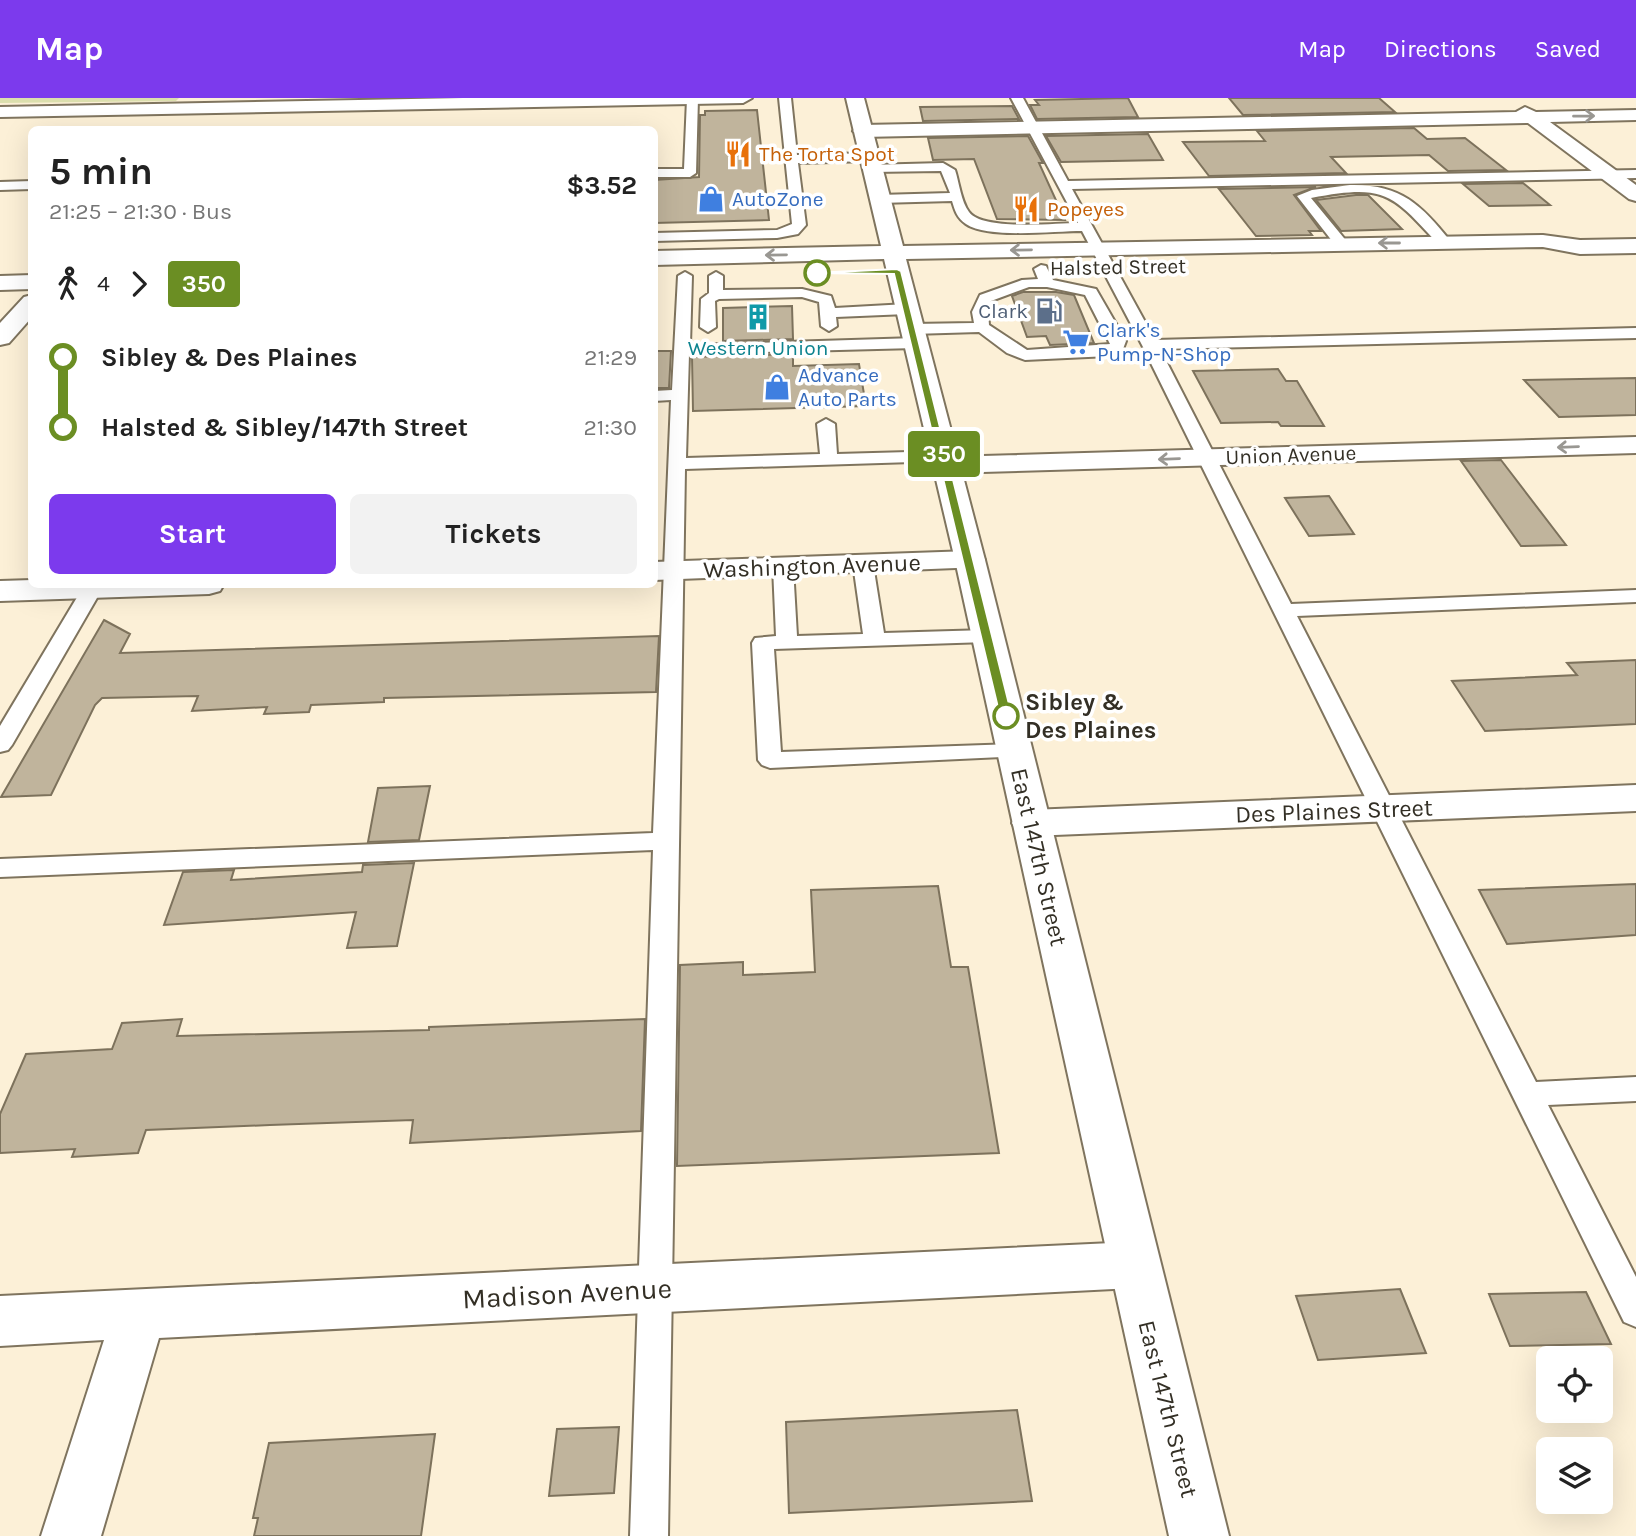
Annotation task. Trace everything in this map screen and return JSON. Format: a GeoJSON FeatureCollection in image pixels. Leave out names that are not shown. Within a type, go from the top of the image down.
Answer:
{"type":"FeatureCollection","features":[{"type":"Feature","properties":{"kind":"street"},"geometry":{"type":"LineString","coordinates":[[0,112],[203,103],[743,98]]}},
{"type":"Feature","properties":{"kind":"street","name":"East 147th Street"},"geometry":{"type":"LineString","coordinates":[[855,98],[970,560],[1133,1265],[1199,1536]]}},
{"type":"Feature","properties":{"kind":"street"},"geometry":{"type":"LineString","coordinates":[[1506,98],[1636,195]]}},
{"type":"Feature","properties":{"kind":"street"},"geometry":{"type":"LineString","coordinates":[[184,126],[203,103]]}},
{"type":"Feature","properties":{"kind":"street"},"geometry":{"type":"LineString","coordinates":[[862,131],[1636,115]]}},
{"type":"Feature","properties":{"kind":"street","name":"Halsted Street"},"geometry":{"type":"LineString","coordinates":[[658,277],[685,276],[716,285],[801,283],[895,262],[1099,248],[1444,242],[1543,242],[1580,247],[1636,246]]}},
{"type":"Feature","properties":{"kind":"street","name":"Halsted Street"},"geometry":{"type":"LineString","coordinates":[[658,258],[895,262],[1044,276],[1099,248],[1557,254],[1580,247]]}},
{"type":"Feature","properties":{"kind":"street"},"geometry":{"type":"LineString","coordinates":[[0,283],[28,282]]}},
{"type":"Feature","properties":{"kind":"street"},"geometry":{"type":"LineString","coordinates":[[0,338],[28,306]]}},
{"type":"Feature","properties":{"kind":"street","name":"Union Avenue"},"geometry":{"type":"LineString","coordinates":[[946,461],[1207,458],[1636,445]]}},
{"type":"Feature","properties":{"kind":"street","name":"Washington Avenue"},"geometry":{"type":"LineString","coordinates":[[663,571],[970,560]]}},
{"type":"Feature","properties":{"kind":"street"},"geometry":{"type":"LineString","coordinates":[[0,591],[56,588]]}},
{"type":"Feature","properties":{"kind":"street","name":"Des Plaines Street"},"geometry":{"type":"LineString","coordinates":[[1031,823],[1636,799]]}},
{"type":"Feature","properties":{"kind":"street","name":"Madison Avenue"},"geometry":{"type":"LineString","coordinates":[[0,1321],[1133,1265]]}},
{"type":"Feature","properties":{"kind":"street"},"geometry":{"type":"LineString","coordinates":[[71,1536],[139,1314]]}},
{"type":"Feature","properties":{"kind":"lane"},"geometry":{"type":"LineString","coordinates":[[658,237],[793,231],[799,225],[785,98]]}},
{"type":"Feature","properties":{"kind":"lane"},"geometry":{"type":"LineString","coordinates":[[1017,98],[1150,345],[1636,1311]]}},
{"type":"Feature","properties":{"kind":"lane"},"geometry":{"type":"LineString","coordinates":[[658,173],[690,173],[693,99]]}},
{"type":"Feature","properties":{"kind":"lane"},"geometry":{"type":"LineString","coordinates":[[792,159],[943,167],[949,170],[962,214],[982,227],[1099,248]]}},
{"type":"Feature","properties":{"kind":"lane"},"geometry":{"type":"LineString","coordinates":[[1066,185],[1636,174]]}},
{"type":"Feature","properties":{"kind":"lane"},"geometry":{"type":"LineString","coordinates":[[0,186],[28,185]]}},
{"type":"Feature","properties":{"kind":"lane"},"geometry":{"type":"LineString","coordinates":[[1341,243],[1303,196],[1320,191],[1371,190],[1396,195],[1444,242]]}},
{"type":"Feature","properties":{"kind":"lane"},"geometry":{"type":"LineString","coordinates":[[879,199],[957,197]]}},
{"type":"Feature","properties":{"kind":"lane"},"geometry":{"type":"LineString","coordinates":[[649,1536],[666,841],[663,571],[676,464],[666,395],[681,350],[685,276]]}},
{"type":"Feature","properties":{"kind":"lane"},"geometry":{"type":"LineString","coordinates":[[801,283],[826,299],[828,319],[912,327],[982,327],[1013,350],[1042,357],[1109,351],[1118,341],[1091,292],[1044,276],[992,293],[985,298],[980,312],[982,327]]}},
{"type":"Feature","properties":{"kind":"lane"},"geometry":{"type":"LineString","coordinates":[[708,327],[708,299],[716,285]]}},
{"type":"Feature","properties":{"kind":"lane"},"geometry":{"type":"LineString","coordinates":[[681,350],[912,327]]}},
{"type":"Feature","properties":{"kind":"lane"},"geometry":{"type":"LineString","coordinates":[[1150,345],[1636,333]]}},
{"type":"Feature","properties":{"kind":"lane"},"geometry":{"type":"LineString","coordinates":[[826,424],[829,460]]}},
{"type":"Feature","properties":{"kind":"lane"},"geometry":{"type":"LineString","coordinates":[[676,464],[829,460],[946,461]]}},
{"type":"Feature","properties":{"kind":"lane"},"geometry":{"type":"LineString","coordinates":[[863,565],[875,640]]}},
{"type":"Feature","properties":{"kind":"lane"},"geometry":{"type":"LineString","coordinates":[[783,567],[787,643]]}},
{"type":"Feature","properties":{"kind":"lane"},"geometry":{"type":"LineString","coordinates":[[0,745],[93,588]]}},
{"type":"Feature","properties":{"kind":"lane"},"geometry":{"type":"LineString","coordinates":[[1284,610],[1636,596]]}},
{"type":"Feature","properties":{"kind":"lane"},"geometry":{"type":"LineString","coordinates":[[987,636],[763,643],[770,760],[1014,751]]}},
{"type":"Feature","properties":{"kind":"lane"},"geometry":{"type":"LineString","coordinates":[[0,868],[666,841]]}},
{"type":"Feature","properties":{"kind":"lane"},"geometry":{"type":"LineString","coordinates":[[1527,1094],[1636,1089]]}},
{"type":"Feature","properties":{"kind":"green space"},"geometry":{"type":"Polygon","coordinates":[[[0,98],[179,98],[176,101],[0,103],[0,98]]]}},
{"type":"Feature","properties":{"kind":"building"},"geometry":{"type":"Polygon","coordinates":[[[1128,98],[1138,117],[1037,119],[1030,105],[1039,105],[1035,100],[1128,98]]]}},
{"type":"Feature","properties":{"kind":"building"},"geometry":{"type":"Polygon","coordinates":[[[1229,98],[1379,98],[1395,112],[1243,115],[1229,98]]]}},
{"type":"Feature","properties":{"kind":"building"},"geometry":{"type":"Polygon","coordinates":[[[1012,106],[1019,119],[923,121],[920,107],[1012,106]]]}},
{"type":"Feature","properties":{"kind":"building"},"geometry":{"type":"Polygon","coordinates":[[[757,110],[769,220],[658,223],[658,180],[699,177],[700,115],[705,115],[705,111],[757,110]]]}},
{"type":"Feature","properties":{"kind":"building"},"geometry":{"type":"Polygon","coordinates":[[[1414,128],[1427,139],[1465,138],[1506,170],[1448,171],[1429,155],[1331,157],[1346,173],[1209,176],[1183,142],[1265,141],[1257,131],[1414,128]]]}},
{"type":"Feature","properties":{"kind":"building"},"geometry":{"type":"Polygon","coordinates":[[[1148,134],[1163,160],[1061,162],[1046,136],[1148,134]]]}},
{"type":"Feature","properties":{"kind":"building"},"geometry":{"type":"Polygon","coordinates":[[[1028,136],[1043,163],[1039,163],[1065,220],[997,219],[974,159],[933,160],[928,138],[1028,136]]]}},
{"type":"Feature","properties":{"kind":"building"},"geometry":{"type":"Polygon","coordinates":[[[1523,183],[1550,205],[1489,206],[1463,184],[1523,183]]]}},
{"type":"Feature","properties":{"kind":"building"},"geometry":{"type":"Polygon","coordinates":[[[1316,187],[1294,195],[1321,231],[1309,231],[1312,235],[1256,236],[1219,189],[1316,187]]]}},
{"type":"Feature","properties":{"kind":"building"},"geometry":{"type":"Polygon","coordinates":[[[1368,195],[1402,229],[1341,231],[1316,200],[1368,195]]]}},
{"type":"Feature","properties":{"kind":"building","name":"Clark"},"geometry":{"type":"Polygon","coordinates":[[[1023,292],[1074,295],[1094,343],[1050,345],[1046,336],[1027,337],[1012,296],[1023,292]]]}},
{"type":"Feature","properties":{"kind":"building"},"geometry":{"type":"Polygon","coordinates":[[[792,306],[793,339],[723,341],[723,308],[792,306]]]}},
{"type":"Feature","properties":{"kind":"building"},"geometry":{"type":"Polygon","coordinates":[[[658,351],[671,351],[669,388],[658,388],[658,351]]]}},
{"type":"Feature","properties":{"kind":"building","name":"Advance Auto Parts"},"geometry":{"type":"Polygon","coordinates":[[[793,354],[793,366],[859,364],[866,406],[693,411],[692,357],[793,354]]]}},
{"type":"Feature","properties":{"kind":"building"},"geometry":{"type":"Polygon","coordinates":[[[1278,369],[1286,381],[1297,381],[1324,426],[1281,426],[1278,422],[1221,423],[1193,371],[1278,369]]]}},
{"type":"Feature","properties":{"kind":"building"},"geometry":{"type":"Polygon","coordinates":[[[1636,378],[1636,415],[1559,417],[1524,380],[1636,378]]]}},
{"type":"Feature","properties":{"kind":"building"},"geometry":{"type":"Polygon","coordinates":[[[1501,460],[1566,545],[1521,546],[1461,461],[1501,460]]]}},
{"type":"Feature","properties":{"kind":"building"},"geometry":{"type":"Polygon","coordinates":[[[1329,496],[1354,534],[1309,536],[1285,498],[1329,496]]]}},
{"type":"Feature","properties":{"kind":"building"},"geometry":{"type":"Polygon","coordinates":[[[104,620],[130,634],[120,653],[659,636],[656,692],[384,698],[384,702],[311,705],[309,712],[264,714],[267,707],[192,711],[198,696],[102,698],[95,705],[51,795],[1,797],[104,620]]]}},
{"type":"Feature","properties":{"kind":"building"},"geometry":{"type":"Polygon","coordinates":[[[1636,660],[1636,724],[1485,731],[1452,681],[1577,675],[1567,663],[1636,660]]]}},
{"type":"Feature","properties":{"kind":"building"},"geometry":{"type":"Polygon","coordinates":[[[430,786],[419,840],[368,842],[378,788],[430,786]]]}},
{"type":"Feature","properties":{"kind":"building"},"geometry":{"type":"Polygon","coordinates":[[[414,863],[397,946],[347,948],[356,912],[164,925],[183,872],[234,870],[231,880],[362,872],[363,865],[414,863]]]}},
{"type":"Feature","properties":{"kind":"building"},"geometry":{"type":"Polygon","coordinates":[[[1636,884],[1636,935],[1507,944],[1479,890],[1636,884]]]}},
{"type":"Feature","properties":{"kind":"building"},"geometry":{"type":"Polygon","coordinates":[[[938,886],[951,967],[968,967],[999,1153],[677,1166],[680,965],[743,962],[743,975],[815,972],[811,890],[938,886]]]}},
{"type":"Feature","properties":{"kind":"building"},"geometry":{"type":"Polygon","coordinates":[[[182,1019],[177,1036],[429,1030],[429,1027],[645,1019],[641,1131],[410,1143],[413,1120],[146,1130],[138,1153],[72,1157],[75,1149],[0,1153],[0,1114],[26,1054],[112,1049],[122,1023],[182,1019]]]}},
{"type":"Feature","properties":{"kind":"building"},"geometry":{"type":"Polygon","coordinates":[[[1400,1289],[1426,1353],[1318,1360],[1296,1296],[1400,1289]]]}},
{"type":"Feature","properties":{"kind":"building"},"geometry":{"type":"Polygon","coordinates":[[[1586,1292],[1611,1344],[1510,1346],[1489,1294],[1586,1292]]]}},
{"type":"Feature","properties":{"kind":"building"},"geometry":{"type":"Polygon","coordinates":[[[1017,1410],[1032,1501],[789,1513],[786,1422],[1017,1410]]]}},
{"type":"Feature","properties":{"kind":"building"},"geometry":{"type":"Polygon","coordinates":[[[619,1427],[614,1493],[549,1496],[557,1429],[619,1427]]]}},
{"type":"Feature","properties":{"kind":"building"},"geometry":{"type":"Polygon","coordinates":[[[435,1434],[421,1536],[254,1536],[258,1518],[253,1518],[269,1443],[435,1434]]]}},
{"type":"Feature","properties":{"kind":"bus line","name":"350"},"geometry":{"type":"LineString","coordinates":[[817,273],[897,271],[934,413],[1006,716]]}},
{"type":"Feature","properties":{"kind":"place","name":"The Torta Spot"},"geometry":{"type":"Point","coordinates":[738,154]}},
{"type":"Feature","properties":{"kind":"place","name":"AutoZone"},"geometry":{"type":"Point","coordinates":[711,199]}},
{"type":"Feature","properties":{"kind":"place","name":"Popeyes"},"geometry":{"type":"Point","coordinates":[1026,209]}},
{"type":"Feature","properties":{"kind":"place","name":"Clark"},"geometry":{"type":"Point","coordinates":[1049,311]}},
{"type":"Feature","properties":{"kind":"place","name":"Western Union"},"geometry":{"type":"Point","coordinates":[758,317]}},
{"type":"Feature","properties":{"kind":"place","name":"Clark's Pump-N-Shop"},"geometry":{"type":"Point","coordinates":[1076,342]}},
{"type":"Feature","properties":{"kind":"place","name":"Advance Auto Parts"},"geometry":{"type":"Point","coordinates":[777,387]}},
{"type":"Feature","properties":{"kind":"place","name":"Sibley & Des Plaines"},"geometry":{"type":"Point","coordinates":[1006,716]}}]}
